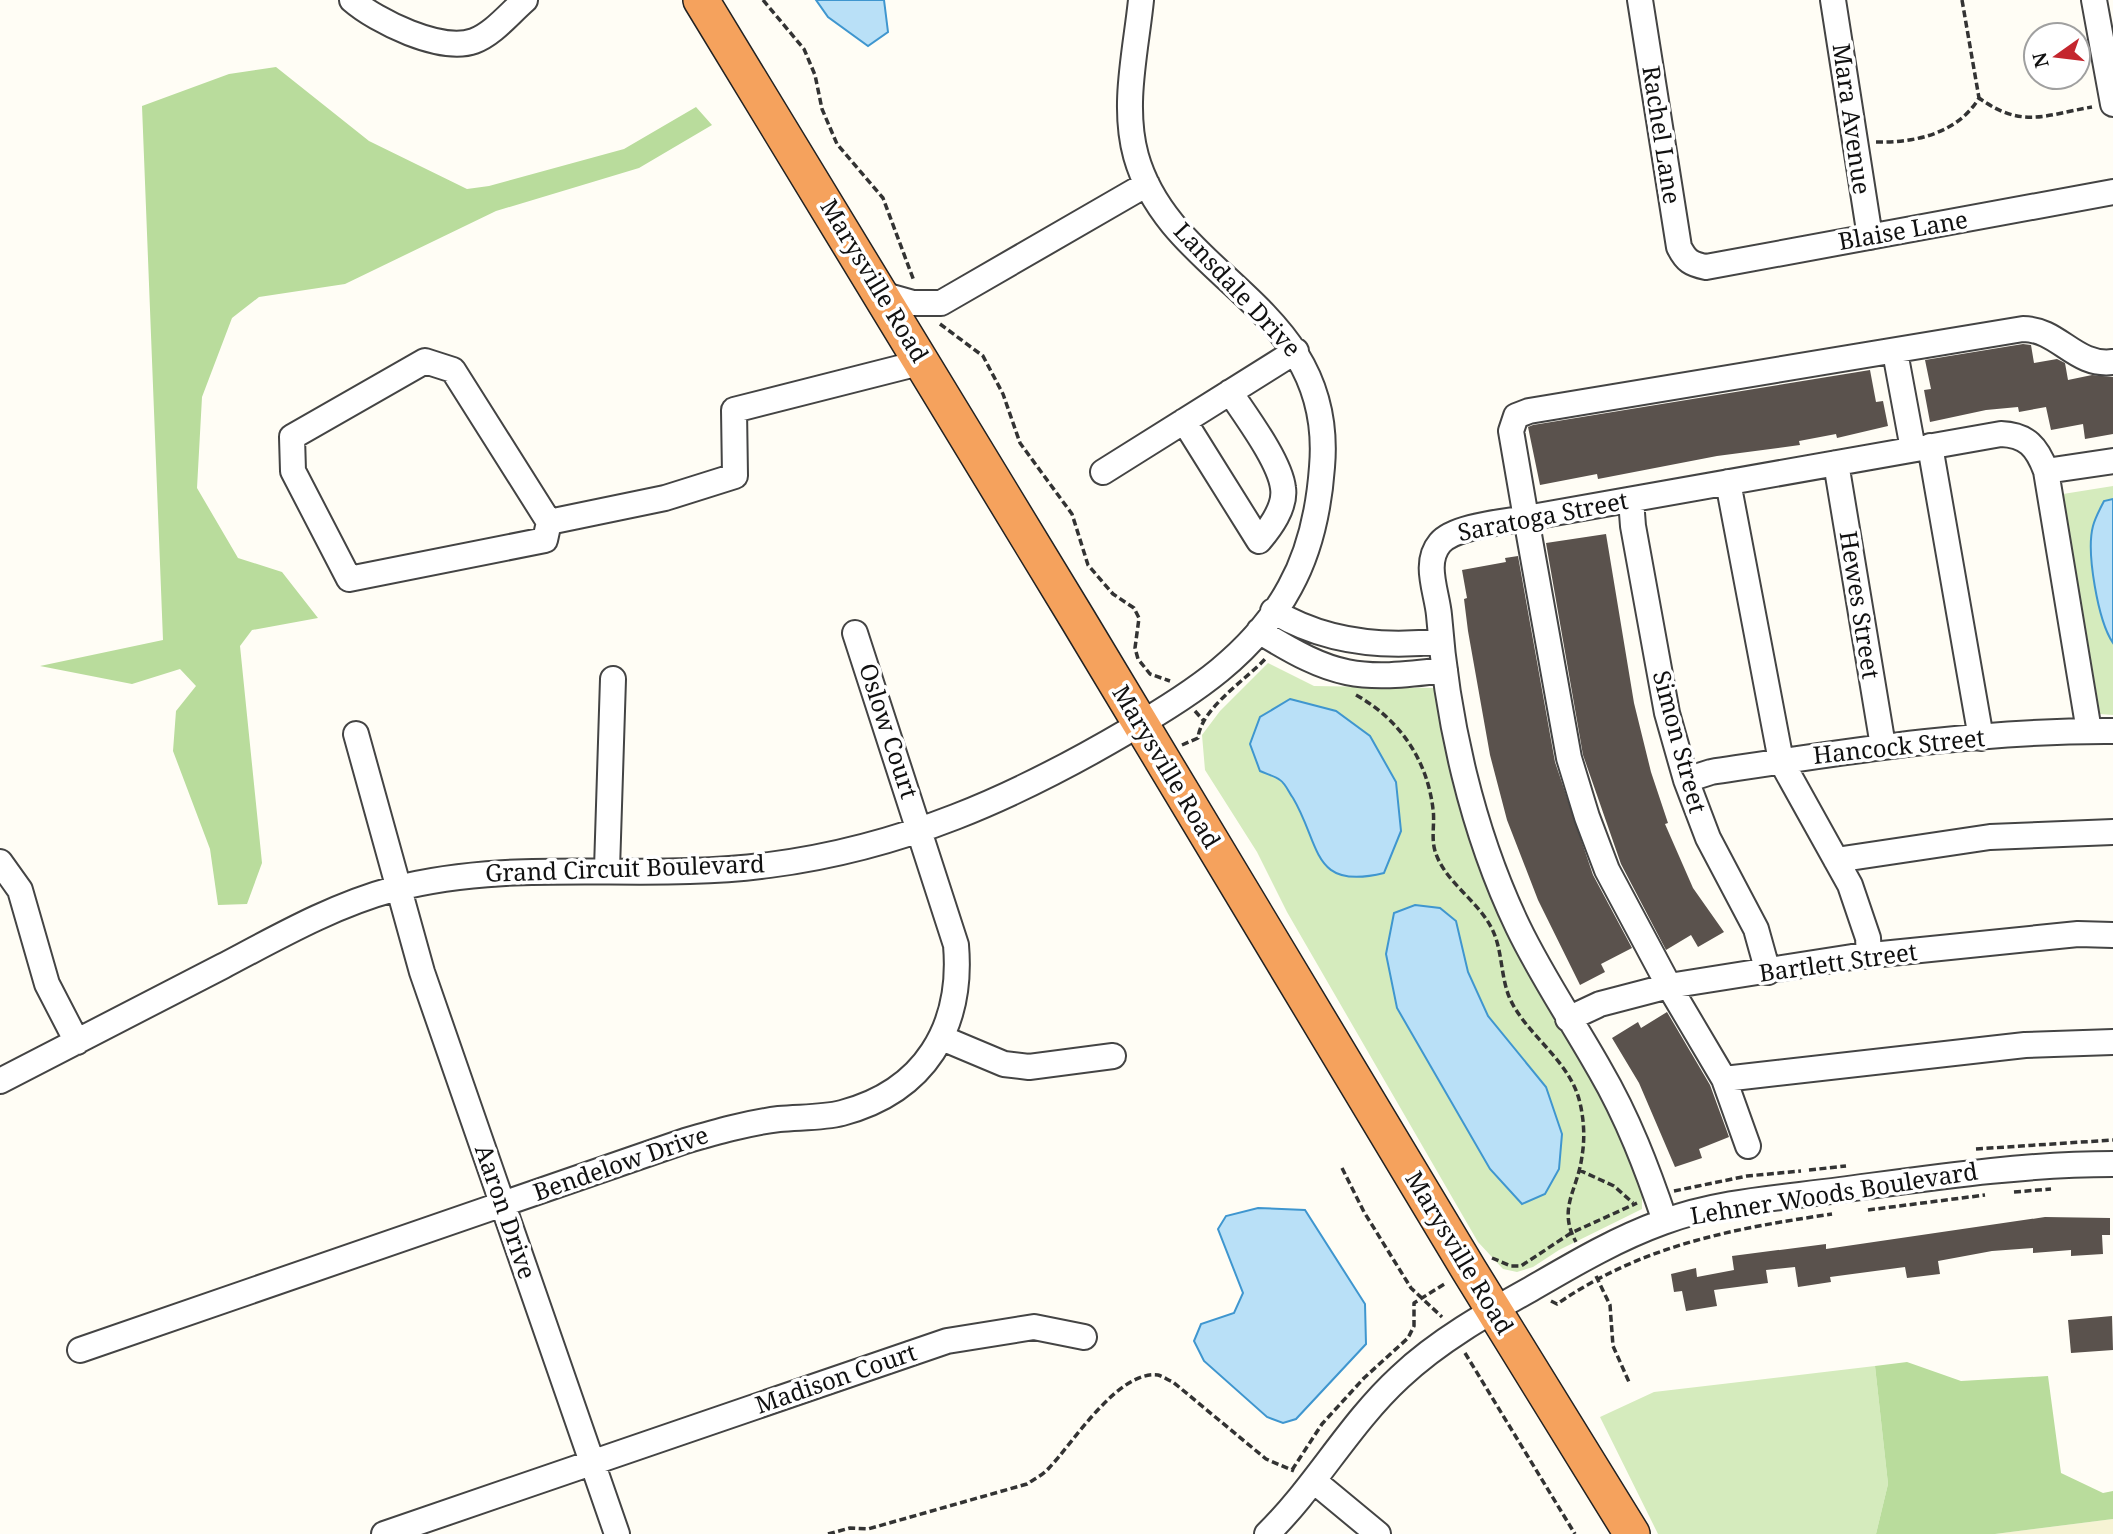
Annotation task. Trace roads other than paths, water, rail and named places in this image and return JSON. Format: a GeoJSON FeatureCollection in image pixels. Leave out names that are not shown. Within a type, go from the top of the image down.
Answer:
{"type":"FeatureCollection","features":[{"type":"Feature","properties":{"kind":"highway","name":"Marysville Road"},"geometry":{"type":"LineString","coordinates":[[701,0],[923,362],[1493,1310],[1632,1534]]}},
{"type":"Feature","properties":{"kind":"street"},"geometry":{"type":"LineString","coordinates":[[352,0],[393,26],[453,43],[475,41],[492,31],[525,0]]}},
{"type":"Feature","properties":{"kind":"street","name":"Lansdale Drive"},"geometry":{"type":"LineString","coordinates":[[1140,724],[1184,699],[1219,673],[1269,648],[1273,611],[1289,590],[1306,550],[1318,505],[1323,460],[1317,404],[1306,369],[1296,351],[1260,309],[1189,239],[1157,203],[1147,184],[1130,131],[1141,0]]}},
{"type":"Feature","properties":{"kind":"street","name":"Rachel Lane"},"geometry":{"type":"LineString","coordinates":[[1640,0],[1679,247],[1685,259],[1693,265]]}},
{"type":"Feature","properties":{"kind":"street","name":"Mara Avenue"},"geometry":{"type":"LineString","coordinates":[[1833,0],[1847,82],[1853,144],[1870,237]]}},
{"type":"Feature","properties":{"kind":"street"},"geometry":{"type":"LineString","coordinates":[[2094,0],[2113,104]]}},
{"type":"Feature","properties":{"kind":"street"},"geometry":{"type":"LineString","coordinates":[[881,294],[928,305],[955,297],[1147,184]]}},
{"type":"Feature","properties":{"kind":"street","name":"Blaise Lane"},"geometry":{"type":"LineString","coordinates":[[1693,265],[1706,267],[2113,192]]}},
{"type":"Feature","properties":{"kind":"street"},"geometry":{"type":"LineString","coordinates":[[1748,1146],[1724,1079],[1669,986],[1607,870],[1587,817],[1569,758],[1526,518],[1511,430],[1516,416],[1529,411],[2034,329],[2044,331],[2089,362],[2113,362]]}},
{"type":"Feature","properties":{"kind":"street"},"geometry":{"type":"LineString","coordinates":[[1103,472],[1296,351]]}},
{"type":"Feature","properties":{"kind":"street"},"geometry":{"type":"LineString","coordinates":[[1895,352],[1921,448],[1981,738]]}},
{"type":"Feature","properties":{"kind":"street"},"geometry":{"type":"LineString","coordinates":[[425,361],[453,370],[549,522],[545,540],[349,579],[293,471],[292,437],[425,361]]}},
{"type":"Feature","properties":{"kind":"street"},"geometry":{"type":"LineString","coordinates":[[549,522],[665,498],[735,476],[734,410],[923,362]]}},
{"type":"Feature","properties":{"kind":"street"},"geometry":{"type":"LineString","coordinates":[[1184,421],[1259,541],[1275,522],[1284,488],[1267,448],[1230,392]]}},
{"type":"Feature","properties":{"kind":"street","name":"Saratoga Street"},"geometry":{"type":"LineString","coordinates":[[1665,1221],[1624,1114],[1568,1019],[1518,926],[1485,849],[1467,779],[1445,670],[1432,577],[1433,556],[1438,545],[1458,532],[1526,518],[2000,434],[2026,438],[2039,453],[2046,471],[2101,731]]}},
{"type":"Feature","properties":{"kind":"street"},"geometry":{"type":"LineString","coordinates":[[2046,471],[2113,461]]}},
{"type":"Feature","properties":{"kind":"street","name":"Hewes Street"},"geometry":{"type":"LineString","coordinates":[[1836,463],[1883,747]]}},
{"type":"Feature","properties":{"kind":"street"},"geometry":{"type":"LineString","coordinates":[[1728,482],[1781,761],[1850,885],[1868,938],[1869,956]]}},
{"type":"Feature","properties":{"kind":"street","name":"Simon Street"},"geometry":{"type":"LineString","coordinates":[[1631,500],[1633,526],[1667,713],[1686,780],[1707,838],[1756,929],[1768,972]]}},
{"type":"Feature","properties":{"kind":"street"},"geometry":{"type":"LineString","coordinates":[[1273,611],[1289,621],[1328,634],[1372,644],[1400,646],[1441,642]]}},
{"type":"Feature","properties":{"kind":"street","name":"Oslow Court"},"geometry":{"type":"LineString","coordinates":[[855,633],[921,830]]}},
{"type":"Feature","properties":{"kind":"street"},"geometry":{"type":"LineString","coordinates":[[1269,648],[1350,674],[1377,677],[1445,670]]}},
{"type":"Feature","properties":{"kind":"street"},"geometry":{"type":"LineString","coordinates":[[607,869],[613,679]]}},
{"type":"Feature","properties":{"kind":"street","name":"Grand Circuit Boulevard"},"geometry":{"type":"LineString","coordinates":[[0,1081],[306,923],[397,888],[479,874],[549,869],[668,871],[768,865],[832,855],[967,814],[1036,784],[1140,724]]}},
{"type":"Feature","properties":{"kind":"street","name":"Hancock Street"},"geometry":{"type":"LineString","coordinates":[[1686,780],[1711,772],[1883,747],[2101,731]]}},
{"type":"Feature","properties":{"kind":"street","name":"Aaron Drive"},"geometry":{"type":"LineString","coordinates":[[356,734],[422,972],[617,1534]]}},
{"type":"Feature","properties":{"kind":"street","name":"Bendelow Drive"},"geometry":{"type":"LineString","coordinates":[[80,1350],[502,1204],[732,1128],[839,1114],[863,1107],[905,1083],[928,1060],[942,1038],[957,987],[956,944],[921,830]]}},
{"type":"Feature","properties":{"kind":"street"},"geometry":{"type":"LineString","coordinates":[[1836,860],[1990,837],[2113,832]]}},
{"type":"Feature","properties":{"kind":"street"},"geometry":{"type":"LineString","coordinates":[[0,862],[20,890],[47,984],[77,1042]]}},
{"type":"Feature","properties":{"kind":"street","name":"Bartlett Street"},"geometry":{"type":"LineString","coordinates":[[1568,1019],[1610,1001],[1669,986],[1869,956],[2078,934],[2113,934]]}},
{"type":"Feature","properties":{"kind":"street"},"geometry":{"type":"LineString","coordinates":[[942,1038],[1004,1064],[1039,1067],[1112,1056]]}},
{"type":"Feature","properties":{"kind":"street"},"geometry":{"type":"LineString","coordinates":[[1724,1079],[2025,1045],[2113,1042]]}},
{"type":"Feature","properties":{"kind":"street","name":"Lehner Woods Boulevard"},"geometry":{"type":"LineString","coordinates":[[1267,1534],[1314,1481],[1367,1411],[1427,1353],[1493,1310],[1585,1257],[1665,1221],[1730,1205],[1960,1174],[2113,1164]]}},
{"type":"Feature","properties":{"kind":"street","name":"Madison Court"},"geometry":{"type":"LineString","coordinates":[[384,1534],[947,1340],[1034,1327],[1060,1330],[1084,1338]]}},
{"type":"Feature","properties":{"kind":"street"},"geometry":{"type":"LineString","coordinates":[[1314,1481],[1378,1534]]}},
{"type":"Feature","properties":{"kind":"water"},"geometry":{"type":"Polygon","coordinates":[[[816,0],[884,0],[888,32],[868,46],[828,17],[816,0]]]}},
{"type":"Feature","properties":{"kind":"water"},"geometry":{"type":"Polygon","coordinates":[[[2113,499],[2113,643],[2098,603],[2092,569],[2091,538],[2095,520],[2104,501],[2113,499]]]}},
{"type":"Feature","properties":{"kind":"water"},"geometry":{"type":"Polygon","coordinates":[[[1290,699],[1336,711],[1370,736],[1396,782],[1401,831],[1384,873],[1360,877],[1331,870],[1315,847],[1286,786],[1260,771],[1250,744],[1260,717],[1290,699]]]}},
{"type":"Feature","properties":{"kind":"water"},"geometry":{"type":"Polygon","coordinates":[[[1415,905],[1440,908],[1456,921],[1468,972],[1488,1016],[1546,1087],[1562,1134],[1559,1169],[1545,1194],[1522,1204],[1490,1169],[1397,1008],[1386,954],[1394,913],[1415,905]]]}},
{"type":"Feature","properties":{"kind":"water"},"geometry":{"type":"Polygon","coordinates":[[[1258,1208],[1305,1210],[1365,1304],[1366,1344],[1296,1419],[1283,1423],[1267,1417],[1204,1361],[1194,1341],[1201,1324],[1234,1313],[1243,1293],[1218,1229],[1226,1216],[1258,1208]]]}}]}
